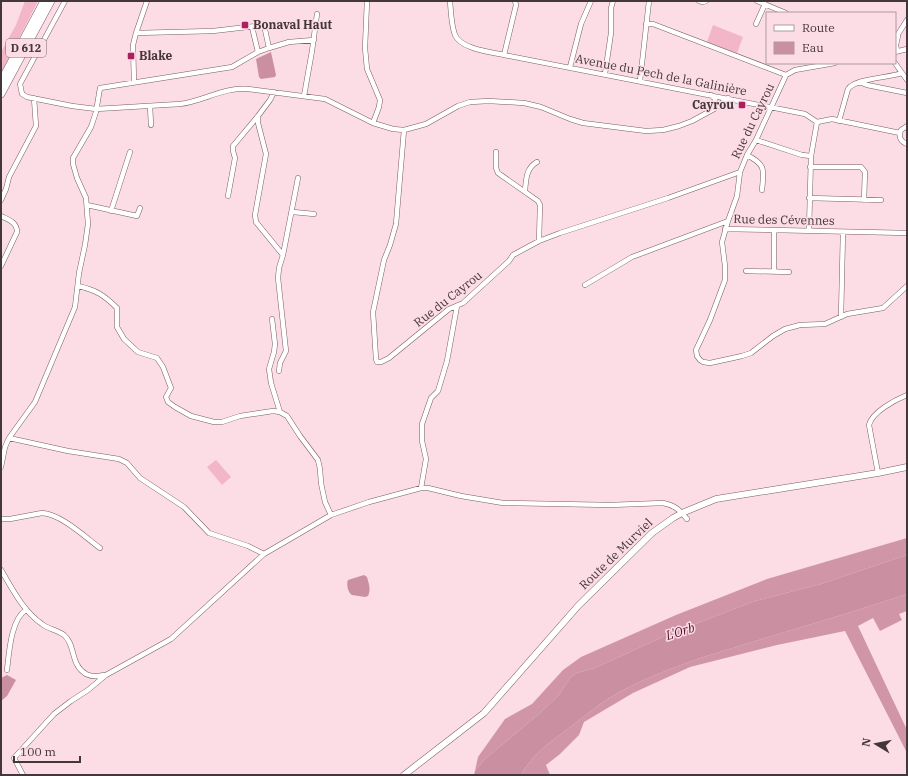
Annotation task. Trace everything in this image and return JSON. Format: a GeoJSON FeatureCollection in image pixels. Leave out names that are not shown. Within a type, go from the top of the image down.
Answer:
{"type":"FeatureCollection","features":[{"type":"Feature","properties":{"kind":"highway","name":"D 612"},"geometry":{"type":"LineString","coordinates":[[1,81],[44,1]]}},
{"type":"Feature","properties":{"kind":"highway","name":"D 612"},"geometry":{"type":"LineString","coordinates":[[1,94],[51,1]]}},
{"type":"Feature","properties":{"kind":"main road","name":"Route de Murviel"},"geometry":{"type":"LineString","coordinates":[[404,775],[484,713],[578,606],[652,533],[682,512],[716,499],[907,467]]}},
{"type":"Feature","properties":{"kind":"street"},"geometry":{"type":"LineString","coordinates":[[65,1],[20,84],[22,94],[27,97],[96,109],[192,102],[226,90],[238,88],[325,100],[373,123],[393,129],[404,130],[426,124],[458,106],[470,102],[489,100],[524,103],[541,107],[583,123],[646,131],[663,130],[680,126],[715,108],[728,98]]}},
{"type":"Feature","properties":{"kind":"street"},"geometry":{"type":"LineString","coordinates":[[134,82],[133,45],[147,1]]}},
{"type":"Feature","properties":{"kind":"street"},"geometry":{"type":"LineString","coordinates":[[367,1],[365,48],[367,69],[380,100],[373,123]]}},
{"type":"Feature","properties":{"kind":"street","name":"Avenue du Pech de la Galinière"},"geometry":{"type":"LineString","coordinates":[[450,1],[452,26],[455,36],[460,43],[466,46],[504,55],[805,114],[817,122]]}},
{"type":"Feature","properties":{"kind":"street"},"geometry":{"type":"LineString","coordinates":[[504,55],[516,1]]}},
{"type":"Feature","properties":{"kind":"street"},"geometry":{"type":"LineString","coordinates":[[570,67],[581,24],[591,1]]}},
{"type":"Feature","properties":{"kind":"street"},"geometry":{"type":"LineString","coordinates":[[605,74],[611,33],[612,1]]}},
{"type":"Feature","properties":{"kind":"street"},"geometry":{"type":"LineString","coordinates":[[640,81],[648,1]]}},
{"type":"Feature","properties":{"kind":"street"},"geometry":{"type":"LineString","coordinates":[[699,1],[706,1]]}},
{"type":"Feature","properties":{"kind":"street"},"geometry":{"type":"LineString","coordinates":[[757,1],[784,12]]}},
{"type":"Feature","properties":{"kind":"street"},"geometry":{"type":"LineString","coordinates":[[756,24],[765,4]]}},
{"type":"Feature","properties":{"kind":"street"},"geometry":{"type":"LineString","coordinates":[[304,96],[317,14]]}},
{"type":"Feature","properties":{"kind":"street"},"geometry":{"type":"LineString","coordinates":[[907,20],[897,37],[896,52],[907,49]]}},
{"type":"Feature","properties":{"kind":"street"},"geometry":{"type":"LineString","coordinates":[[646,24],[653,24],[786,75],[794,70],[829,64]]}},
{"type":"Feature","properties":{"kind":"street"},"geometry":{"type":"LineString","coordinates":[[136,33],[213,31],[264,25],[269,48]]}},
{"type":"Feature","properties":{"kind":"street"},"geometry":{"type":"LineString","coordinates":[[252,27],[258,52]]}},
{"type":"Feature","properties":{"kind":"street"},"geometry":{"type":"LineString","coordinates":[[1,467],[5,447],[9,438],[35,402],[75,307],[79,273],[88,224],[86,198],[77,178],[73,158],[91,127],[100,88],[232,67],[258,52],[269,48],[289,42],[314,40]]}},
{"type":"Feature","properties":{"kind":"street"},"geometry":{"type":"LineString","coordinates":[[896,64],[907,80]]}},
{"type":"Feature","properties":{"kind":"street"},"geometry":{"type":"LineString","coordinates":[[839,120],[848,89],[851,85],[902,73]]}},
{"type":"Feature","properties":{"kind":"street","name":"Rue du Cayrou"},"geometry":{"type":"LineString","coordinates":[[404,130],[396,224],[384,260],[373,312],[377,362],[381,362],[388,358],[449,309],[462,304],[509,261],[513,255],[539,242],[582,225],[668,198],[740,172],[746,155],[756,140],[786,75]]}},
{"type":"Feature","properties":{"kind":"street"},"geometry":{"type":"LineString","coordinates":[[859,82],[907,93]]}},
{"type":"Feature","properties":{"kind":"street"},"geometry":{"type":"LineString","coordinates":[[228,196],[235,158],[233,146],[258,116],[274,92]]}},
{"type":"Feature","properties":{"kind":"street"},"geometry":{"type":"LineString","coordinates":[[711,95],[715,99],[715,108]]}},
{"type":"Feature","properties":{"kind":"street"},"geometry":{"type":"LineString","coordinates":[[1,200],[9,177],[36,126],[34,98]]}},
{"type":"Feature","properties":{"kind":"street"},"geometry":{"type":"LineString","coordinates":[[150,106],[151,125]]}},
{"type":"Feature","properties":{"kind":"street"},"geometry":{"type":"LineString","coordinates":[[258,116],[258,123],[266,154],[255,214],[256,222],[283,255]]}},
{"type":"Feature","properties":{"kind":"street"},"geometry":{"type":"LineString","coordinates":[[809,231],[810,167],[817,122],[829,119],[839,120],[900,133]]}},
{"type":"Feature","properties":{"kind":"street"},"geometry":{"type":"LineString","coordinates":[[907,126],[902,128],[900,133],[902,141],[907,144]]}},
{"type":"Feature","properties":{"kind":"street"},"geometry":{"type":"LineString","coordinates":[[756,140],[802,155],[811,156]]}},
{"type":"Feature","properties":{"kind":"street"},"geometry":{"type":"LineString","coordinates":[[111,210],[130,152]]}},
{"type":"Feature","properties":{"kind":"street"},"geometry":{"type":"LineString","coordinates":[[496,152],[496,168],[498,173],[536,199],[540,204],[539,242]]}},
{"type":"Feature","properties":{"kind":"street"},"geometry":{"type":"LineString","coordinates":[[746,155],[761,164],[764,171],[762,190]]}},
{"type":"Feature","properties":{"kind":"street"},"geometry":{"type":"LineString","coordinates":[[525,191],[526,175],[537,162]]}},
{"type":"Feature","properties":{"kind":"street"},"geometry":{"type":"LineString","coordinates":[[810,167],[861,167],[865,172],[864,200]]}},
{"type":"Feature","properties":{"kind":"street"},"geometry":{"type":"LineString","coordinates":[[740,172],[737,196],[722,242],[725,280],[710,320],[696,350],[697,356],[700,360],[710,363],[742,356],[752,353],[773,336],[785,329],[800,325],[825,324],[847,314],[883,308],[907,286]]}},
{"type":"Feature","properties":{"kind":"street"},"geometry":{"type":"LineString","coordinates":[[279,371],[280,363],[286,351],[278,278],[279,268],[293,212],[298,178]]}},
{"type":"Feature","properties":{"kind":"street"},"geometry":{"type":"LineString","coordinates":[[809,198],[881,200]]}},
{"type":"Feature","properties":{"kind":"street"},"geometry":{"type":"LineString","coordinates":[[87,205],[137,216],[140,208]]}},
{"type":"Feature","properties":{"kind":"street"},"geometry":{"type":"LineString","coordinates":[[293,212],[314,214]]}},
{"type":"Feature","properties":{"kind":"street"},"geometry":{"type":"LineString","coordinates":[[1,216],[14,223],[17,227],[17,232],[1,266]]}},
{"type":"Feature","properties":{"kind":"street"},"geometry":{"type":"LineString","coordinates":[[585,285],[632,257],[728,221]]}},
{"type":"Feature","properties":{"kind":"street","name":"Rue des Cévennes"},"geometry":{"type":"LineString","coordinates":[[725,229],[907,233]]}},
{"type":"Feature","properties":{"kind":"street"},"geometry":{"type":"LineString","coordinates":[[774,230],[774,272]]}},
{"type":"Feature","properties":{"kind":"street"},"geometry":{"type":"LineString","coordinates":[[840,317],[843,232]]}},
{"type":"Feature","properties":{"kind":"street"},"geometry":{"type":"LineString","coordinates":[[746,271],[789,272]]}},
{"type":"Feature","properties":{"kind":"street"},"geometry":{"type":"LineString","coordinates":[[78,286],[101,293],[117,308],[117,326],[124,339],[138,352],[157,358],[163,367],[171,388],[166,397],[168,402],[175,407],[191,416],[214,422],[222,422],[240,416],[273,411],[280,412],[287,416],[318,460],[324,496],[331,515]]}},
{"type":"Feature","properties":{"kind":"street"},"geometry":{"type":"LineString","coordinates":[[421,488],[426,459],[422,442],[422,424],[431,398],[438,390],[447,361],[457,306]]}},
{"type":"Feature","properties":{"kind":"street"},"geometry":{"type":"LineString","coordinates":[[272,319],[275,344],[269,369],[271,383],[280,412]]}},
{"type":"Feature","properties":{"kind":"street"},"geometry":{"type":"LineString","coordinates":[[878,473],[869,425],[870,420],[881,410],[907,395]]}},
{"type":"Feature","properties":{"kind":"street"},"geometry":{"type":"LineString","coordinates":[[9,438],[68,451],[119,459],[127,463],[140,478],[184,507],[209,533],[248,546],[264,554]]}},
{"type":"Feature","properties":{"kind":"street"},"geometry":{"type":"LineString","coordinates":[[23,775],[14,758],[54,714],[71,700],[88,690],[106,675],[171,639],[264,554],[331,515],[369,502],[421,488],[428,488],[462,496],[504,503],[534,505],[550,503],[610,505],[663,503],[671,504],[682,512],[687,519]]}},
{"type":"Feature","properties":{"kind":"street"},"geometry":{"type":"LineString","coordinates":[[1,518],[10,519],[47,513],[66,523],[100,548]]}},
{"type":"Feature","properties":{"kind":"street"},"geometry":{"type":"LineString","coordinates":[[1,570],[26,610],[41,624],[65,635],[69,641],[79,670],[91,676],[98,677],[106,675]]}},
{"type":"Feature","properties":{"kind":"street"},"geometry":{"type":"LineString","coordinates":[[7,670],[11,642],[17,621],[21,614],[26,610]]}},
{"type":"Feature","properties":{"kind":"shaded area"},"geometry":{"type":"Polygon","coordinates":[[[25,1],[38,1],[1,73],[1,52],[16,25],[25,1]]]}},
{"type":"Feature","properties":{"kind":"shaded area"},"geometry":{"type":"Polygon","coordinates":[[[713,25],[743,37],[737,53],[707,42],[713,25]]]}},
{"type":"Feature","properties":{"kind":"shaded area"},"geometry":{"type":"Polygon","coordinates":[[[216,460],[231,477],[222,485],[207,467],[216,460]]]}},
{"type":"Feature","properties":{"kind":"shaded area"},"geometry":{"type":"Polygon","coordinates":[[[907,538],[907,555],[821,584],[755,601],[667,635],[595,668],[577,673],[570,678],[559,695],[539,714],[485,759],[475,771],[478,757],[505,719],[532,704],[563,670],[581,657],[676,615],[767,579],[907,538]]]}},
{"type":"Feature","properties":{"kind":"shaded area"},"geometry":{"type":"Polygon","coordinates":[[[907,594],[907,611],[899,614],[902,620],[880,631],[873,618],[858,626],[907,730],[907,753],[845,631],[777,645],[690,667],[633,693],[584,722],[579,735],[560,754],[546,765],[550,775],[521,775],[535,756],[553,740],[604,701],[635,684],[670,669],[707,656],[907,594]]]}},
{"type":"Feature","properties":{"kind":"water"},"geometry":{"type":"Polygon","coordinates":[[[271,52],[276,75],[275,77],[261,79],[259,77],[256,59],[271,52]]]}},
{"type":"Feature","properties":{"kind":"water","name":"L'Orb"},"geometry":{"type":"Polygon","coordinates":[[[907,555],[907,594],[707,656],[653,676],[604,701],[541,750],[525,768],[521,775],[474,775],[475,771],[485,759],[539,714],[559,695],[570,678],[577,673],[595,668],[667,635],[755,601],[821,584],[907,555]]]}},
{"type":"Feature","properties":{"kind":"water"},"geometry":{"type":"Polygon","coordinates":[[[364,575],[367,577],[369,584],[368,596],[352,595],[349,592],[347,584],[348,580],[364,575]]]}},
{"type":"Feature","properties":{"kind":"water"},"geometry":{"type":"Polygon","coordinates":[[[7,675],[16,680],[7,696],[1,701],[1,678],[7,675]]]}},
{"type":"Feature","properties":{"kind":"place","name":"Bonaval Haut"},"geometry":{"type":"Point","coordinates":[245,25]}},
{"type":"Feature","properties":{"kind":"place","name":"Blake"},"geometry":{"type":"Point","coordinates":[131,56]}},
{"type":"Feature","properties":{"kind":"place","name":"Cayrou"},"geometry":{"type":"Point","coordinates":[742,105]}}]}
